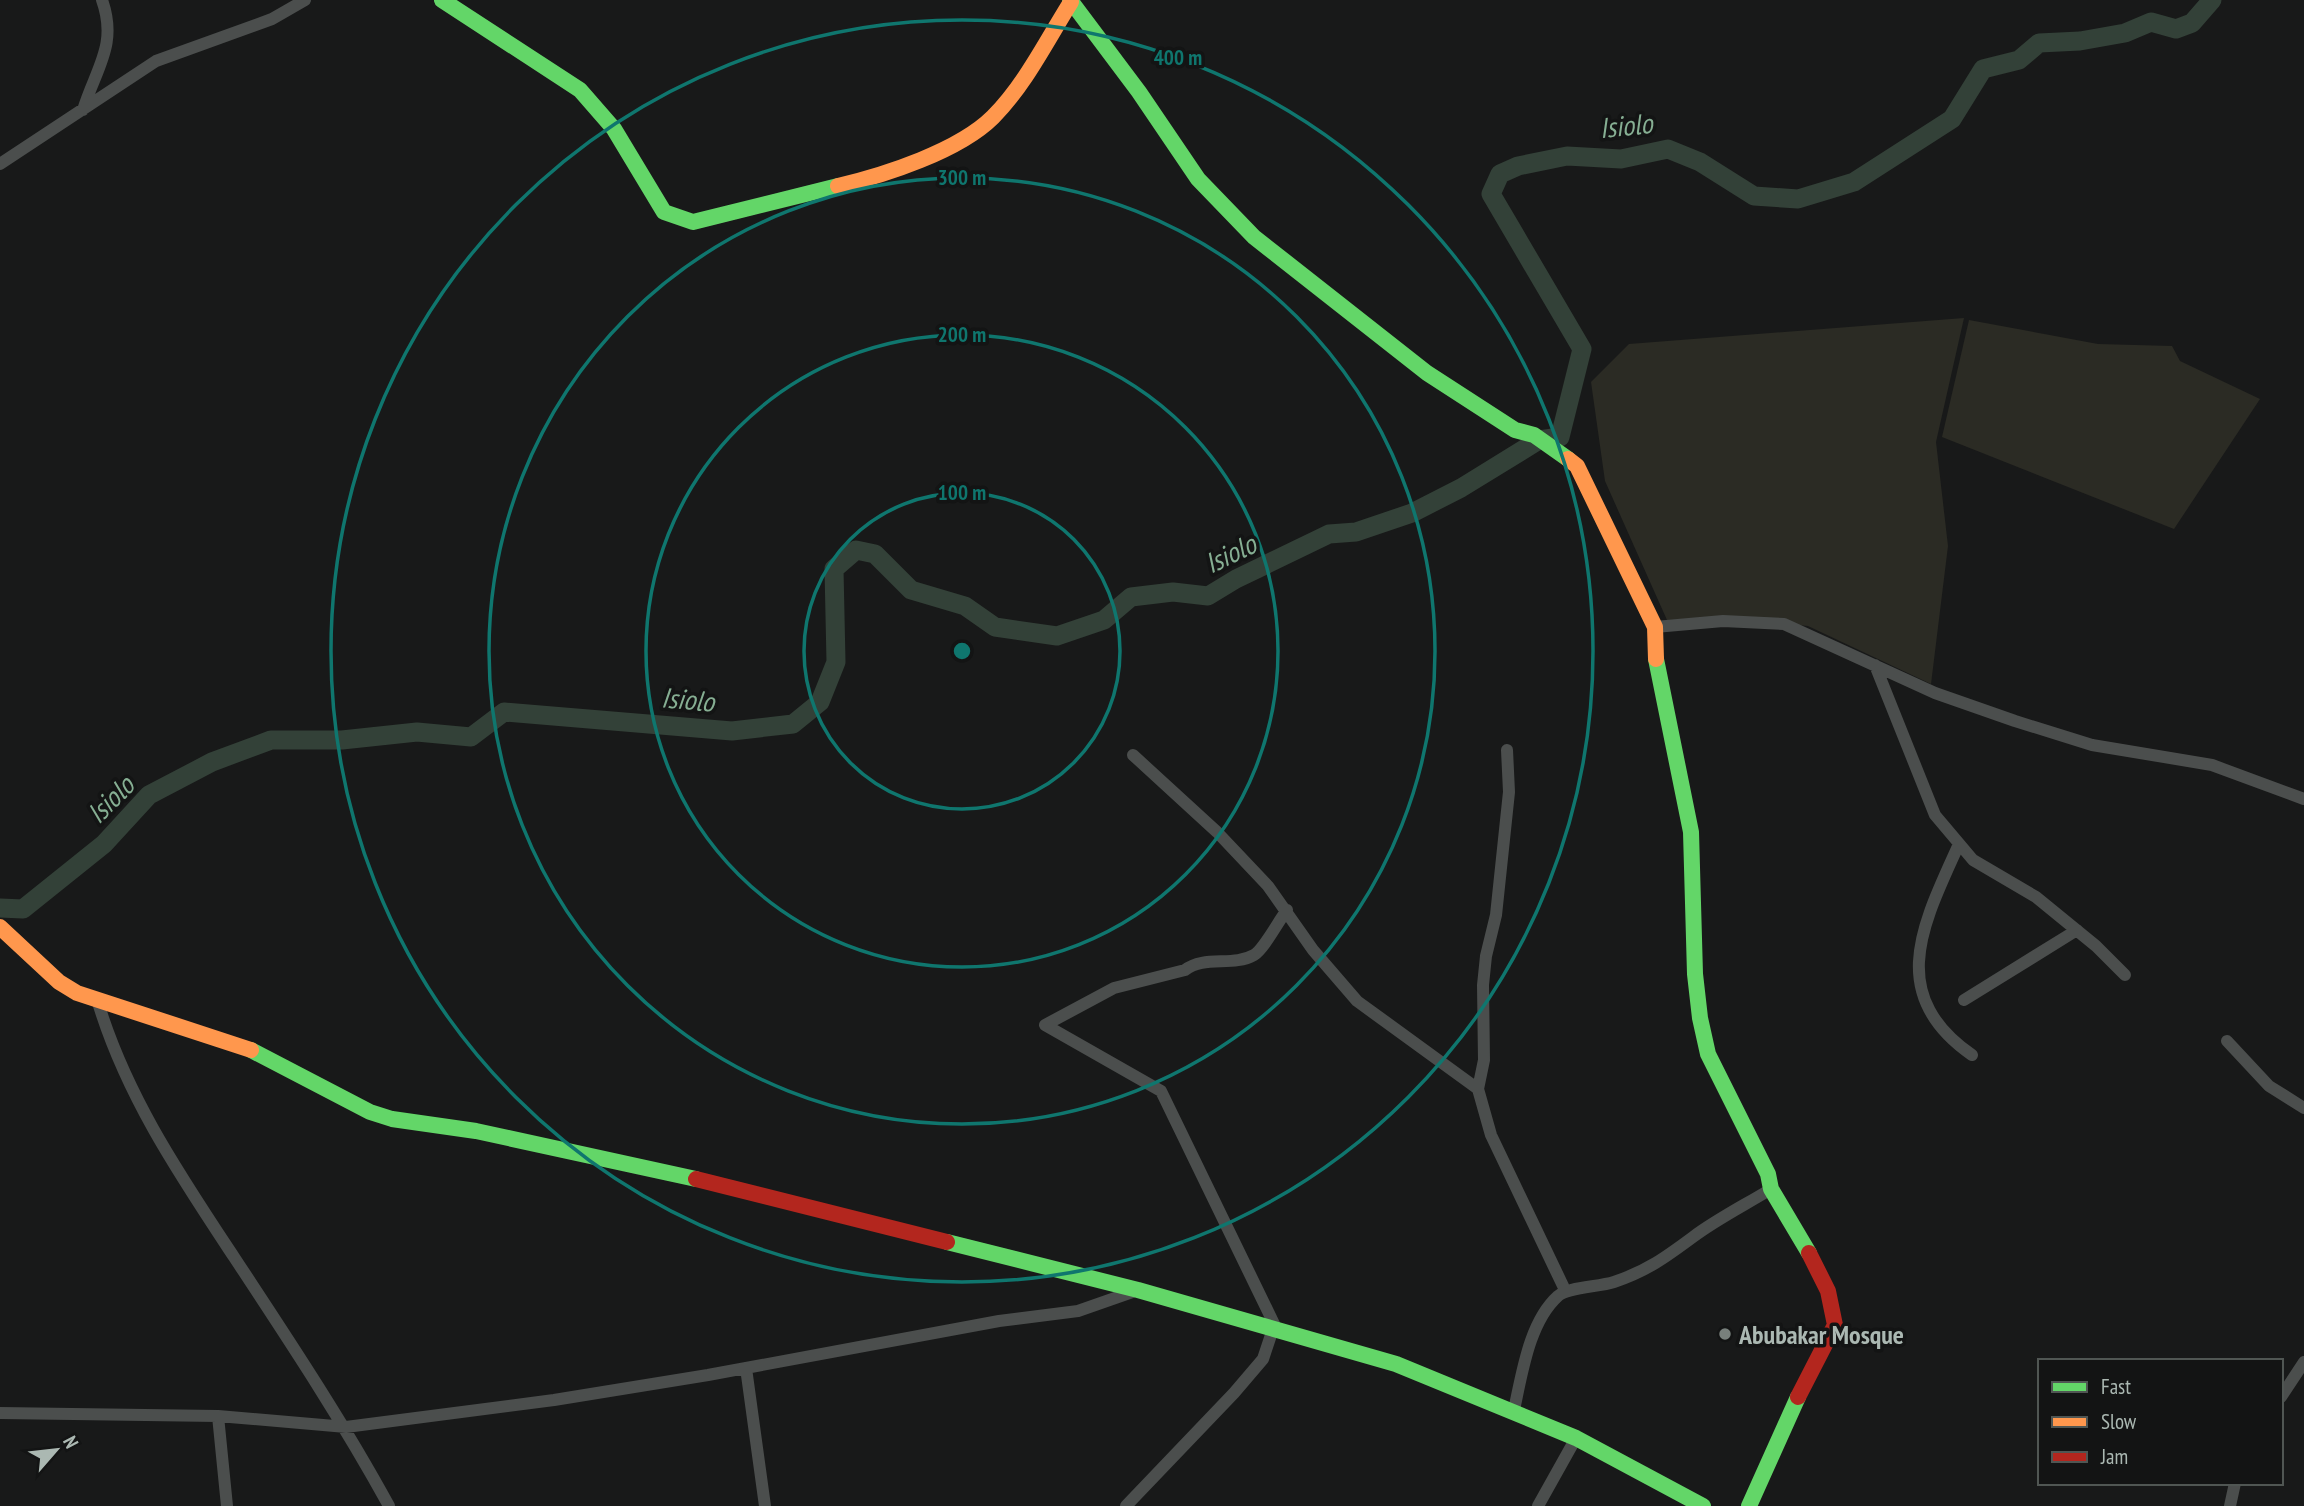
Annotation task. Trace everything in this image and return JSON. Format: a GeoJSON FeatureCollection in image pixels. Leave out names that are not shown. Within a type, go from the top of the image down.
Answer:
{"type":"FeatureCollection","features":[{"type":"Feature","properties":{"kind":"street"},"geometry":{"type":"LineString","coordinates":[[83,110],[94,75],[109,47],[108,18],[102,0]]}},
{"type":"Feature","properties":{"kind":"street"},"geometry":{"type":"LineString","coordinates":[[0,164],[156,61],[272,19],[304,0]]}},
{"type":"Feature","properties":{"kind":"street"},"geometry":{"type":"LineString","coordinates":[[442,0],[580,90],[614,129],[664,212],[693,222],[847,184],[904,165],[953,144],[991,119],[1009,99],[1071,1],[1139,92],[1198,179],[1254,237],[1427,373],[1514,430],[1534,435],[1555,447],[1577,466],[1619,558],[1655,627],[1654,648],[1691,832],[1695,974],[1700,1018],[1709,1054],[1768,1174],[1771,1189],[1831,1297],[1835,1325],[1783,1426],[1749,1506]]}},
{"type":"Feature","properties":{"kind":"street"},"geometry":{"type":"LineString","coordinates":[[1655,627],[1723,621],[1784,624],[1934,693],[2062,736],[2129,753],[2212,765],[2304,799]]}},
{"type":"Feature","properties":{"kind":"street"},"geometry":{"type":"LineString","coordinates":[[1875,665],[1935,815],[1973,860],[2036,897],[2077,930],[2125,975]]}},
{"type":"Feature","properties":{"kind":"street"},"geometry":{"type":"LineString","coordinates":[[1507,750],[1509,792],[1496,915],[1486,956],[1481,1023],[1484,1060],[1478,1089],[1491,1135],[1565,1290]]}},
{"type":"Feature","properties":{"kind":"street"},"geometry":{"type":"LineString","coordinates":[[1133,755],[1217,832],[1287,910],[1313,950],[1357,1001],[1478,1089]]}},
{"type":"Feature","properties":{"kind":"street"},"geometry":{"type":"LineString","coordinates":[[1959,844],[1926,917],[1917,961],[1925,1001],[1949,1039],[1972,1055]]}},
{"type":"Feature","properties":{"kind":"street"},"geometry":{"type":"LineString","coordinates":[[1126,1506],[1263,1359],[1275,1330],[1161,1091],[1045,1025],[1114,988],[1185,970],[1195,963],[1226,962],[1255,954],[1287,910]]}},
{"type":"Feature","properties":{"kind":"street"},"geometry":{"type":"LineString","coordinates":[[0,927],[59,982],[77,993],[258,1053],[340,1098],[392,1119],[476,1131],[542,1148],[719,1184],[1138,1290],[1396,1364],[1514,1410],[1576,1438],[1703,1506]]}},
{"type":"Feature","properties":{"kind":"street"},"geometry":{"type":"LineString","coordinates":[[1964,1000],[2077,930]]}},
{"type":"Feature","properties":{"kind":"street"},"geometry":{"type":"LineString","coordinates":[[97,999],[121,1068],[165,1150],[346,1427],[389,1506]]}},
{"type":"Feature","properties":{"kind":"street"},"geometry":{"type":"LineString","coordinates":[[2227,1041],[2269,1086],[2304,1108]]}},
{"type":"Feature","properties":{"kind":"street"},"geometry":{"type":"LineString","coordinates":[[1514,1410],[1536,1330],[1550,1304],[1565,1290],[1605,1284],[1662,1262],[1693,1237],[1771,1189]]}},
{"type":"Feature","properties":{"kind":"street"},"geometry":{"type":"LineString","coordinates":[[0,1413],[218,1416],[346,1427],[554,1400],[999,1321],[1078,1311],[1138,1290]]}},
{"type":"Feature","properties":{"kind":"street"},"geometry":{"type":"LineString","coordinates":[[2283,1394],[2304,1362]]}},
{"type":"Feature","properties":{"kind":"street"},"geometry":{"type":"LineString","coordinates":[[746,1368],[765,1506]]}},
{"type":"Feature","properties":{"kind":"street"},"geometry":{"type":"LineString","coordinates":[[218,1416],[228,1506]]}},
{"type":"Feature","properties":{"kind":"street"},"geometry":{"type":"LineString","coordinates":[[1538,1506],[1576,1438]]}},
{"type":"Feature","properties":{"kind":"street"},"geometry":{"type":"LineString","coordinates":[[2231,1506],[2235,1485]]}},
{"type":"Feature","properties":{"kind":"shaded area"},"geometry":{"type":"Polygon","coordinates":[[[1964,318],[1936,442],[1948,546],[1931,684],[1808,626],[1738,619],[1667,620],[1605,481],[1591,382],[1629,344],[1964,318]]]}},
{"type":"Feature","properties":{"kind":"shaded area"},"geometry":{"type":"Polygon","coordinates":[[[1969,320],[2098,344],[2172,346],[2180,361],[2260,399],[2174,529],[1942,437],[1969,320]]]}},
{"type":"Feature","properties":{"kind":"waterway","name":"Isiolo"},"geometry":{"type":"LineString","coordinates":[[0,908],[23,909],[104,844],[149,795],[212,762],[271,740],[342,740],[417,732],[471,737],[504,712],[732,731],[793,724],[820,702],[836,662],[834,569],[856,550],[875,554],[911,590],[965,606],[995,627],[1057,636],[1104,620],[1131,597],[1173,592],[1208,596],[1236,579],[1329,534],[1356,532],[1412,513],[1461,488],[1539,440],[1560,437],[1582,349],[1491,194],[1500,174],[1518,166],[1567,156],[1621,159],[1668,149],[1700,162],[1754,196],[1798,199],[1854,182],[1952,119],[1983,69],[2019,60],[2039,43],[2080,41],[2125,33],[2151,22],[2176,29],[2192,23],[2212,0]]}},
{"type":"Feature","properties":{"kind":"traffic: fast"},"geometry":{"type":"LineString","coordinates":[[442,0],[580,90],[614,129],[664,212],[693,222],[838,186]]}},
{"type":"Feature","properties":{"kind":"traffic: fast"},"geometry":{"type":"LineString","coordinates":[[1070,0],[1139,92],[1198,179],[1254,237],[1427,373],[1515,430],[1534,435],[1568,459]]}},
{"type":"Feature","properties":{"kind":"traffic: fast"},"geometry":{"type":"LineString","coordinates":[[1656,659],[1691,832],[1695,974],[1700,1018],[1708,1054],[1768,1174],[1771,1189],[1809,1253]]}},
{"type":"Feature","properties":{"kind":"traffic: fast"},"geometry":{"type":"LineString","coordinates":[[251,1050],[370,1112],[392,1119],[476,1131],[696,1179]]}},
{"type":"Feature","properties":{"kind":"traffic: fast"},"geometry":{"type":"LineString","coordinates":[[947,1242],[1138,1290],[1396,1364],[1576,1438],[1703,1506]]}},
{"type":"Feature","properties":{"kind":"traffic: fast"},"geometry":{"type":"LineString","coordinates":[[1749,1506],[1798,1397]]}},
{"type":"Feature","properties":{"kind":"traffic: slow"},"geometry":{"type":"LineString","coordinates":[[838,186],[920,160],[961,141],[979,129],[1015,91],[1071,2]]}},
{"type":"Feature","properties":{"kind":"traffic: slow"},"geometry":{"type":"LineString","coordinates":[[1568,459],[1577,466],[1655,627],[1656,659]]}},
{"type":"Feature","properties":{"kind":"traffic: slow"},"geometry":{"type":"LineString","coordinates":[[0,927],[59,982],[77,993],[251,1050]]}},
{"type":"Feature","properties":{"kind":"traffic: jam"},"geometry":{"type":"LineString","coordinates":[[696,1179],[947,1242]]}},
{"type":"Feature","properties":{"kind":"traffic: jam"},"geometry":{"type":"LineString","coordinates":[[1798,1397],[1835,1325],[1828,1291],[1809,1253]]}},
{"type":"Feature","properties":{"kind":"place","name":"Abubakar Mosque"},"geometry":{"type":"Point","coordinates":[1725,1334]}}]}
